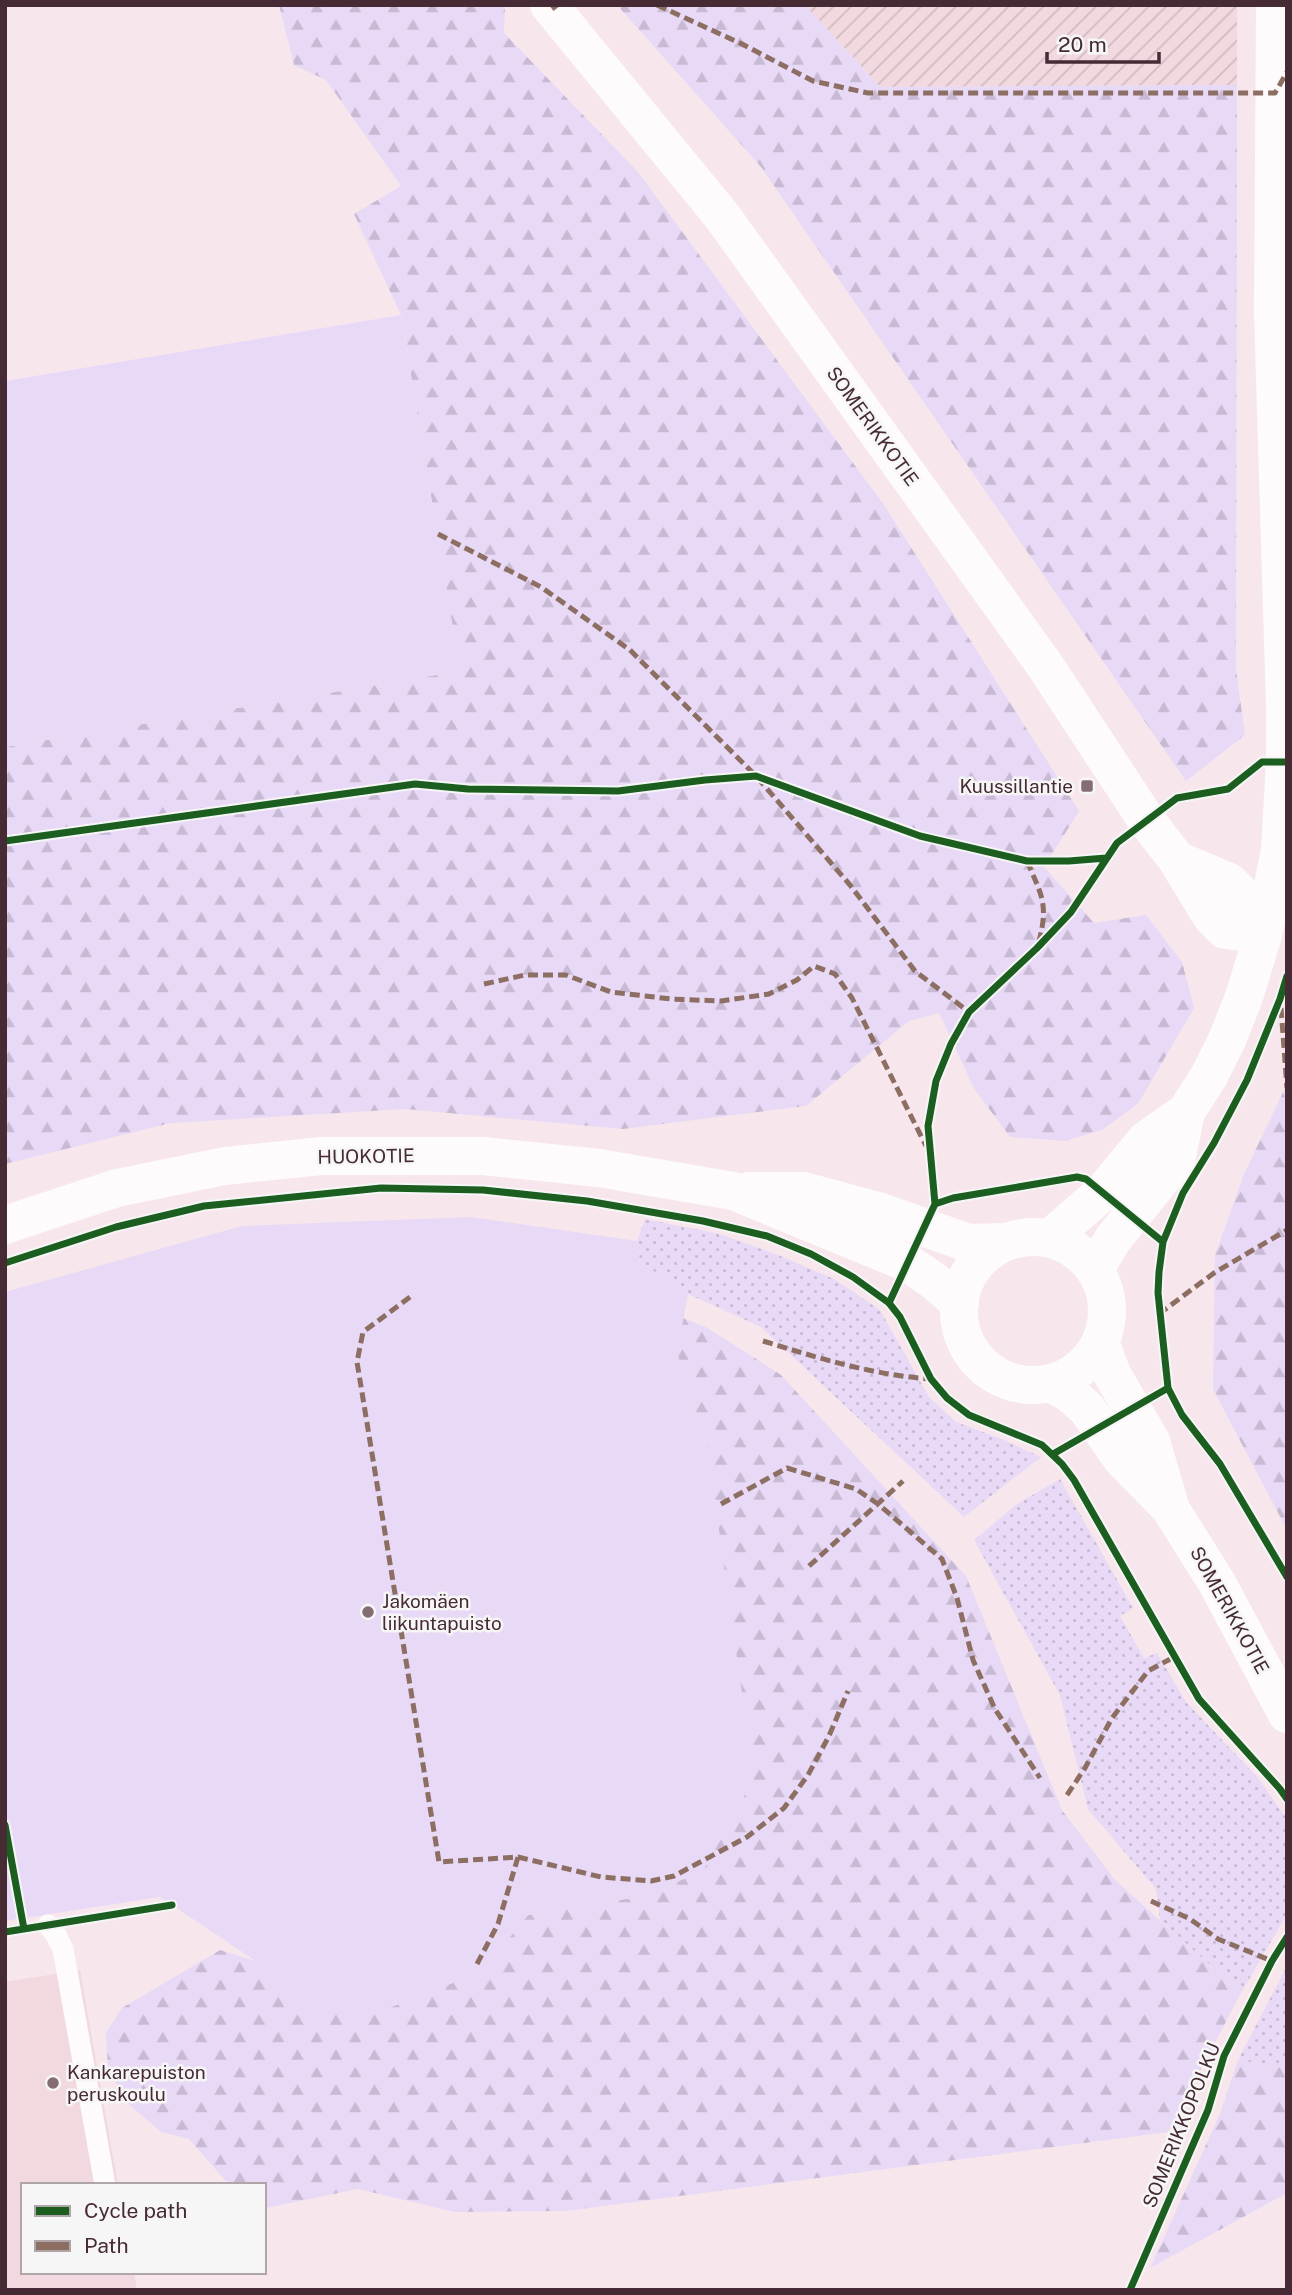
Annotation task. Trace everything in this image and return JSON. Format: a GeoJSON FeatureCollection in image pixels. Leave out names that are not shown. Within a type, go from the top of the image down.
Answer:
{"type":"FeatureCollection","features":[{"type":"Feature","properties":{"kind":"main road","name":"SOMERIKKOTIE"},"geometry":{"type":"LineString","coordinates":[[550,5],[722,216],[1046,667],[1147,821],[1177,860],[1228,882],[1244,897],[1263,935]]}},
{"type":"Feature","properties":{"kind":"main road"},"geometry":{"type":"LineString","coordinates":[[1095,1269],[1114,1239],[1176,1161],[1186,1112],[1209,1076],[1244,997],[1263,935],[1280,850],[1285,762],[1273,313],[1275,5]]}},
{"type":"Feature","properties":{"kind":"main road"},"geometry":{"type":"LineString","coordinates":[[1050,1238],[1102,1192],[1147,1139],[1186,1112]]}},
{"type":"Feature","properties":{"kind":"main road","name":"HUOKOTIE"},"geometry":{"type":"LineString","coordinates":[[5,1225],[117,1188],[225,1166],[321,1156],[483,1156],[599,1168],[733,1191],[804,1191],[878,1211],[968,1243],[1005,1242]]}},
{"type":"Feature","properties":{"kind":"main road","name":"HUOKOTIE"},"geometry":{"type":"LineString","coordinates":[[733,1191],[908,1263],[960,1303]]}},
{"type":"Feature","properties":{"kind":"main road"},"geometry":{"type":"LineString","coordinates":[[1028,1237],[1050,1238],[1069,1246],[1086,1258],[1095,1269],[1104,1287],[1106,1327],[1092,1356],[1080,1368],[1050,1383],[1025,1385],[1001,1378],[980,1363],[966,1342],[960,1303],[972,1269],[985,1254],[1005,1242],[1028,1237]]}},
{"type":"Feature","properties":{"kind":"main road","name":"SOMERIKKOTIE"},"geometry":{"type":"LineString","coordinates":[[1100,1342],[1112,1374],[1151,1441],[1170,1508]]}},
{"type":"Feature","properties":{"kind":"main road","name":"SOMERIKKOTIE"},"geometry":{"type":"LineString","coordinates":[[1050,1383],[1069,1393],[1087,1409],[1122,1459],[1170,1508],[1217,1583],[1287,1714]]}},
{"type":"Feature","properties":{"kind":"lane"},"geometry":{"type":"LineString","coordinates":[[48,1925],[63,1949],[105,2183]]}},
{"type":"Feature","properties":{"kind":"shaded area"},"geometry":{"type":"Polygon","coordinates":[[[805,5],[1237,5],[1237,85],[880,87],[805,5]]]}},
{"type":"Feature","properties":{"kind":"shaded area","name":"Kankarepuiston peruskoulu"},"geometry":{"type":"Polygon","coordinates":[[[80,1970],[118,2183],[21,2183],[21,2274],[134,2274],[137,2290],[5,2290],[5,1982],[80,1970]]]}},
{"type":"Feature","properties":{"kind":"green space"},"geometry":{"type":"Polygon","coordinates":[[[279,5],[503,5],[504,33],[638,172],[884,505],[1079,811],[1044,867],[1094,923],[1146,915],[1182,962],[1194,1008],[1138,1104],[1102,1130],[1065,1141],[1010,1137],[975,1090],[939,1013],[909,1021],[806,1106],[623,1129],[405,1109],[171,1123],[5,1164],[5,747],[460,671],[401,315],[354,214],[401,186],[326,80],[294,65],[279,5]]]}},
{"type":"Feature","properties":{"kind":"green space"},"geometry":{"type":"Polygon","coordinates":[[[617,5],[805,5],[880,87],[1237,85],[1236,669],[1245,735],[1186,781],[761,167],[617,5]]]}},
{"type":"Feature","properties":{"kind":"green space"},"geometry":{"type":"Polygon","coordinates":[[[401,315],[460,671],[5,747],[5,381],[401,315]]]}},
{"type":"Feature","properties":{"kind":"green space"},"geometry":{"type":"Polygon","coordinates":[[[1287,1084],[1287,1530],[1213,1389],[1215,1255],[1244,1174],[1287,1084]]]}},
{"type":"Feature","properties":{"kind":"green space","name":"Jakomäen liikuntapuisto"},"geometry":{"type":"Polygon","coordinates":[[[471,1217],[637,1241],[640,1262],[688,1294],[677,1353],[707,1445],[754,1778],[703,1871],[644,1896],[528,1915],[481,1972],[384,2010],[325,2014],[289,1996],[256,1961],[160,1897],[5,1921],[5,1292],[242,1226],[471,1217]]]}},
{"type":"Feature","properties":{"kind":"green space"},"geometry":{"type":"Polygon","coordinates":[[[645,1219],[720,1234],[834,1279],[880,1310],[929,1397],[956,1422],[1041,1457],[964,1517],[761,1327],[688,1294],[640,1262],[637,1241],[645,1219]]]}},
{"type":"Feature","properties":{"kind":"green space"},"geometry":{"type":"Polygon","coordinates":[[[683,1318],[706,1327],[781,1375],[966,1576],[1062,1810],[1115,1880],[1241,1993],[1168,2132],[566,2211],[455,2212],[358,2189],[266,2208],[266,2183],[230,2183],[189,2139],[161,2132],[125,2101],[108,2068],[106,2033],[122,2008],[220,1950],[256,1961],[289,1996],[481,1972],[528,1915],[644,1896],[707,1445],[677,1353],[683,1318]]]}},
{"type":"Feature","properties":{"kind":"green space"},"geometry":{"type":"Polygon","coordinates":[[[1060,1479],[1133,1608],[1120,1616],[1144,1658],[1157,1653],[1186,1702],[1258,1778],[1287,1819],[1287,1914],[1241,1993],[1160,1920],[1156,1889],[1088,1809],[1060,1695],[974,1540],[1017,1504],[1060,1479]]]}},
{"type":"Feature","properties":{"kind":"green space"},"geometry":{"type":"Polygon","coordinates":[[[1287,1966],[1287,2068],[1238,2060],[1287,1966]]]}},
{"type":"Feature","properties":{"kind":"green space"},"geometry":{"type":"Polygon","coordinates":[[[1238,2060],[1287,2068],[1287,2193],[1150,2268],[1220,2114],[1238,2060]]]}},
{"type":"Feature","properties":{"kind":"marked path"},"geometry":{"type":"LineString","coordinates":[[552,9],[557,5]]}},
{"type":"Feature","properties":{"kind":"marked path"},"geometry":{"type":"LineString","coordinates":[[657,5],[742,44],[813,81],[868,93],[1275,93],[1287,72]]}},
{"type":"Feature","properties":{"kind":"marked path"},"geometry":{"type":"LineString","coordinates":[[438,534],[541,587],[630,650],[756,776],[850,885],[915,971],[969,1012]]}},
{"type":"Feature","properties":{"kind":"marked path"},"geometry":{"type":"LineString","coordinates":[[1027,861],[1042,900],[1043,918],[1039,941]]}},
{"type":"Feature","properties":{"kind":"marked path"},"geometry":{"type":"LineString","coordinates":[[484,984],[525,975],[566,975],[611,992],[721,1001],[769,994],[797,980],[814,966],[835,974],[852,998],[926,1146]]}},
{"type":"Feature","properties":{"kind":"marked path"},"geometry":{"type":"LineString","coordinates":[[1281,1008],[1287,1088]]}},
{"type":"Feature","properties":{"kind":"marked path"},"geometry":{"type":"LineString","coordinates":[[1159,1314],[1214,1273],[1287,1230]]}},
{"type":"Feature","properties":{"kind":"marked path"},"geometry":{"type":"LineString","coordinates":[[410,1297],[363,1332],[357,1362],[439,1862],[518,1857],[601,1877],[651,1881],[674,1876],[747,1837],[784,1808],[808,1775],[829,1736],[848,1691]]}},
{"type":"Feature","properties":{"kind":"marked path"},"geometry":{"type":"LineString","coordinates":[[763,1341],[867,1370],[931,1379]]}},
{"type":"Feature","properties":{"kind":"marked path"},"geometry":{"type":"LineString","coordinates":[[721,1504],[787,1468],[856,1489],[878,1504],[942,1559],[957,1598],[973,1660],[995,1709],[1040,1778]]}},
{"type":"Feature","properties":{"kind":"marked path"},"geometry":{"type":"LineString","coordinates":[[809,1566],[903,1481]]}},
{"type":"Feature","properties":{"kind":"marked path"},"geometry":{"type":"LineString","coordinates":[[1067,1795],[1112,1718],[1148,1671],[1174,1657]]}},
{"type":"Feature","properties":{"kind":"marked path"},"geometry":{"type":"LineString","coordinates":[[477,1964],[498,1924],[518,1857]]}},
{"type":"Feature","properties":{"kind":"marked path"},"geometry":{"type":"LineString","coordinates":[[1151,1901],[1190,1919],[1218,1939],[1272,1961]]}},
{"type":"Feature","properties":{"kind":"cycle path"},"geometry":{"type":"LineString","coordinates":[[889,1303],[935,1204],[928,1126],[936,1081],[951,1044],[969,1012],[1071,912],[1117,843],[1177,798],[1228,789],[1262,762],[1287,762]]}},
{"type":"Feature","properties":{"kind":"cycle path"},"geometry":{"type":"LineString","coordinates":[[5,841],[415,784],[468,789],[618,791],[756,776],[920,836],[1027,861],[1106,858]]}},
{"type":"Feature","properties":{"kind":"cycle path"},"geometry":{"type":"LineString","coordinates":[[1287,976],[1247,1080],[1214,1143],[1183,1193],[1163,1242],[1158,1293],[1168,1388],[1182,1415],[1220,1464],[1287,1577]]}},
{"type":"Feature","properties":{"kind":"cycle path"},"geometry":{"type":"LineString","coordinates":[[935,1204],[953,1198],[1077,1177],[1086,1179],[1163,1242]]}},
{"type":"Feature","properties":{"kind":"cycle path"},"geometry":{"type":"LineString","coordinates":[[5,1263],[116,1227],[204,1206],[381,1188],[483,1190],[587,1201],[703,1221],[767,1236],[811,1254],[853,1277],[889,1303],[900,1317],[931,1379],[947,1398],[969,1415],[1042,1445],[1062,1464],[1074,1480],[1199,1699],[1287,1799]]}},
{"type":"Feature","properties":{"kind":"cycle path"},"geometry":{"type":"LineString","coordinates":[[1053,1454],[1168,1388]]}},
{"type":"Feature","properties":{"kind":"cycle path"},"geometry":{"type":"LineString","coordinates":[[5,1825],[24,1929]]}},
{"type":"Feature","properties":{"kind":"cycle path"},"geometry":{"type":"LineString","coordinates":[[5,1932],[172,1905]]}},
{"type":"Feature","properties":{"kind":"cycle path","name":"SOMERIKKOPOLKU"},"geometry":{"type":"LineString","coordinates":[[1130,2290],[1208,2110],[1224,2056],[1287,1937]]}},
{"type":"Feature","properties":{"kind":"place","name":"Kuussillantie"},"geometry":{"type":"Point","coordinates":[1087,786]}},
{"type":"Feature","properties":{"kind":"place","name":"Jakomäen liikuntapuisto"},"geometry":{"type":"Point","coordinates":[368,1612]}},
{"type":"Feature","properties":{"kind":"place","name":"Kankarepuiston peruskoulu"},"geometry":{"type":"Point","coordinates":[53,2083]}}]}
